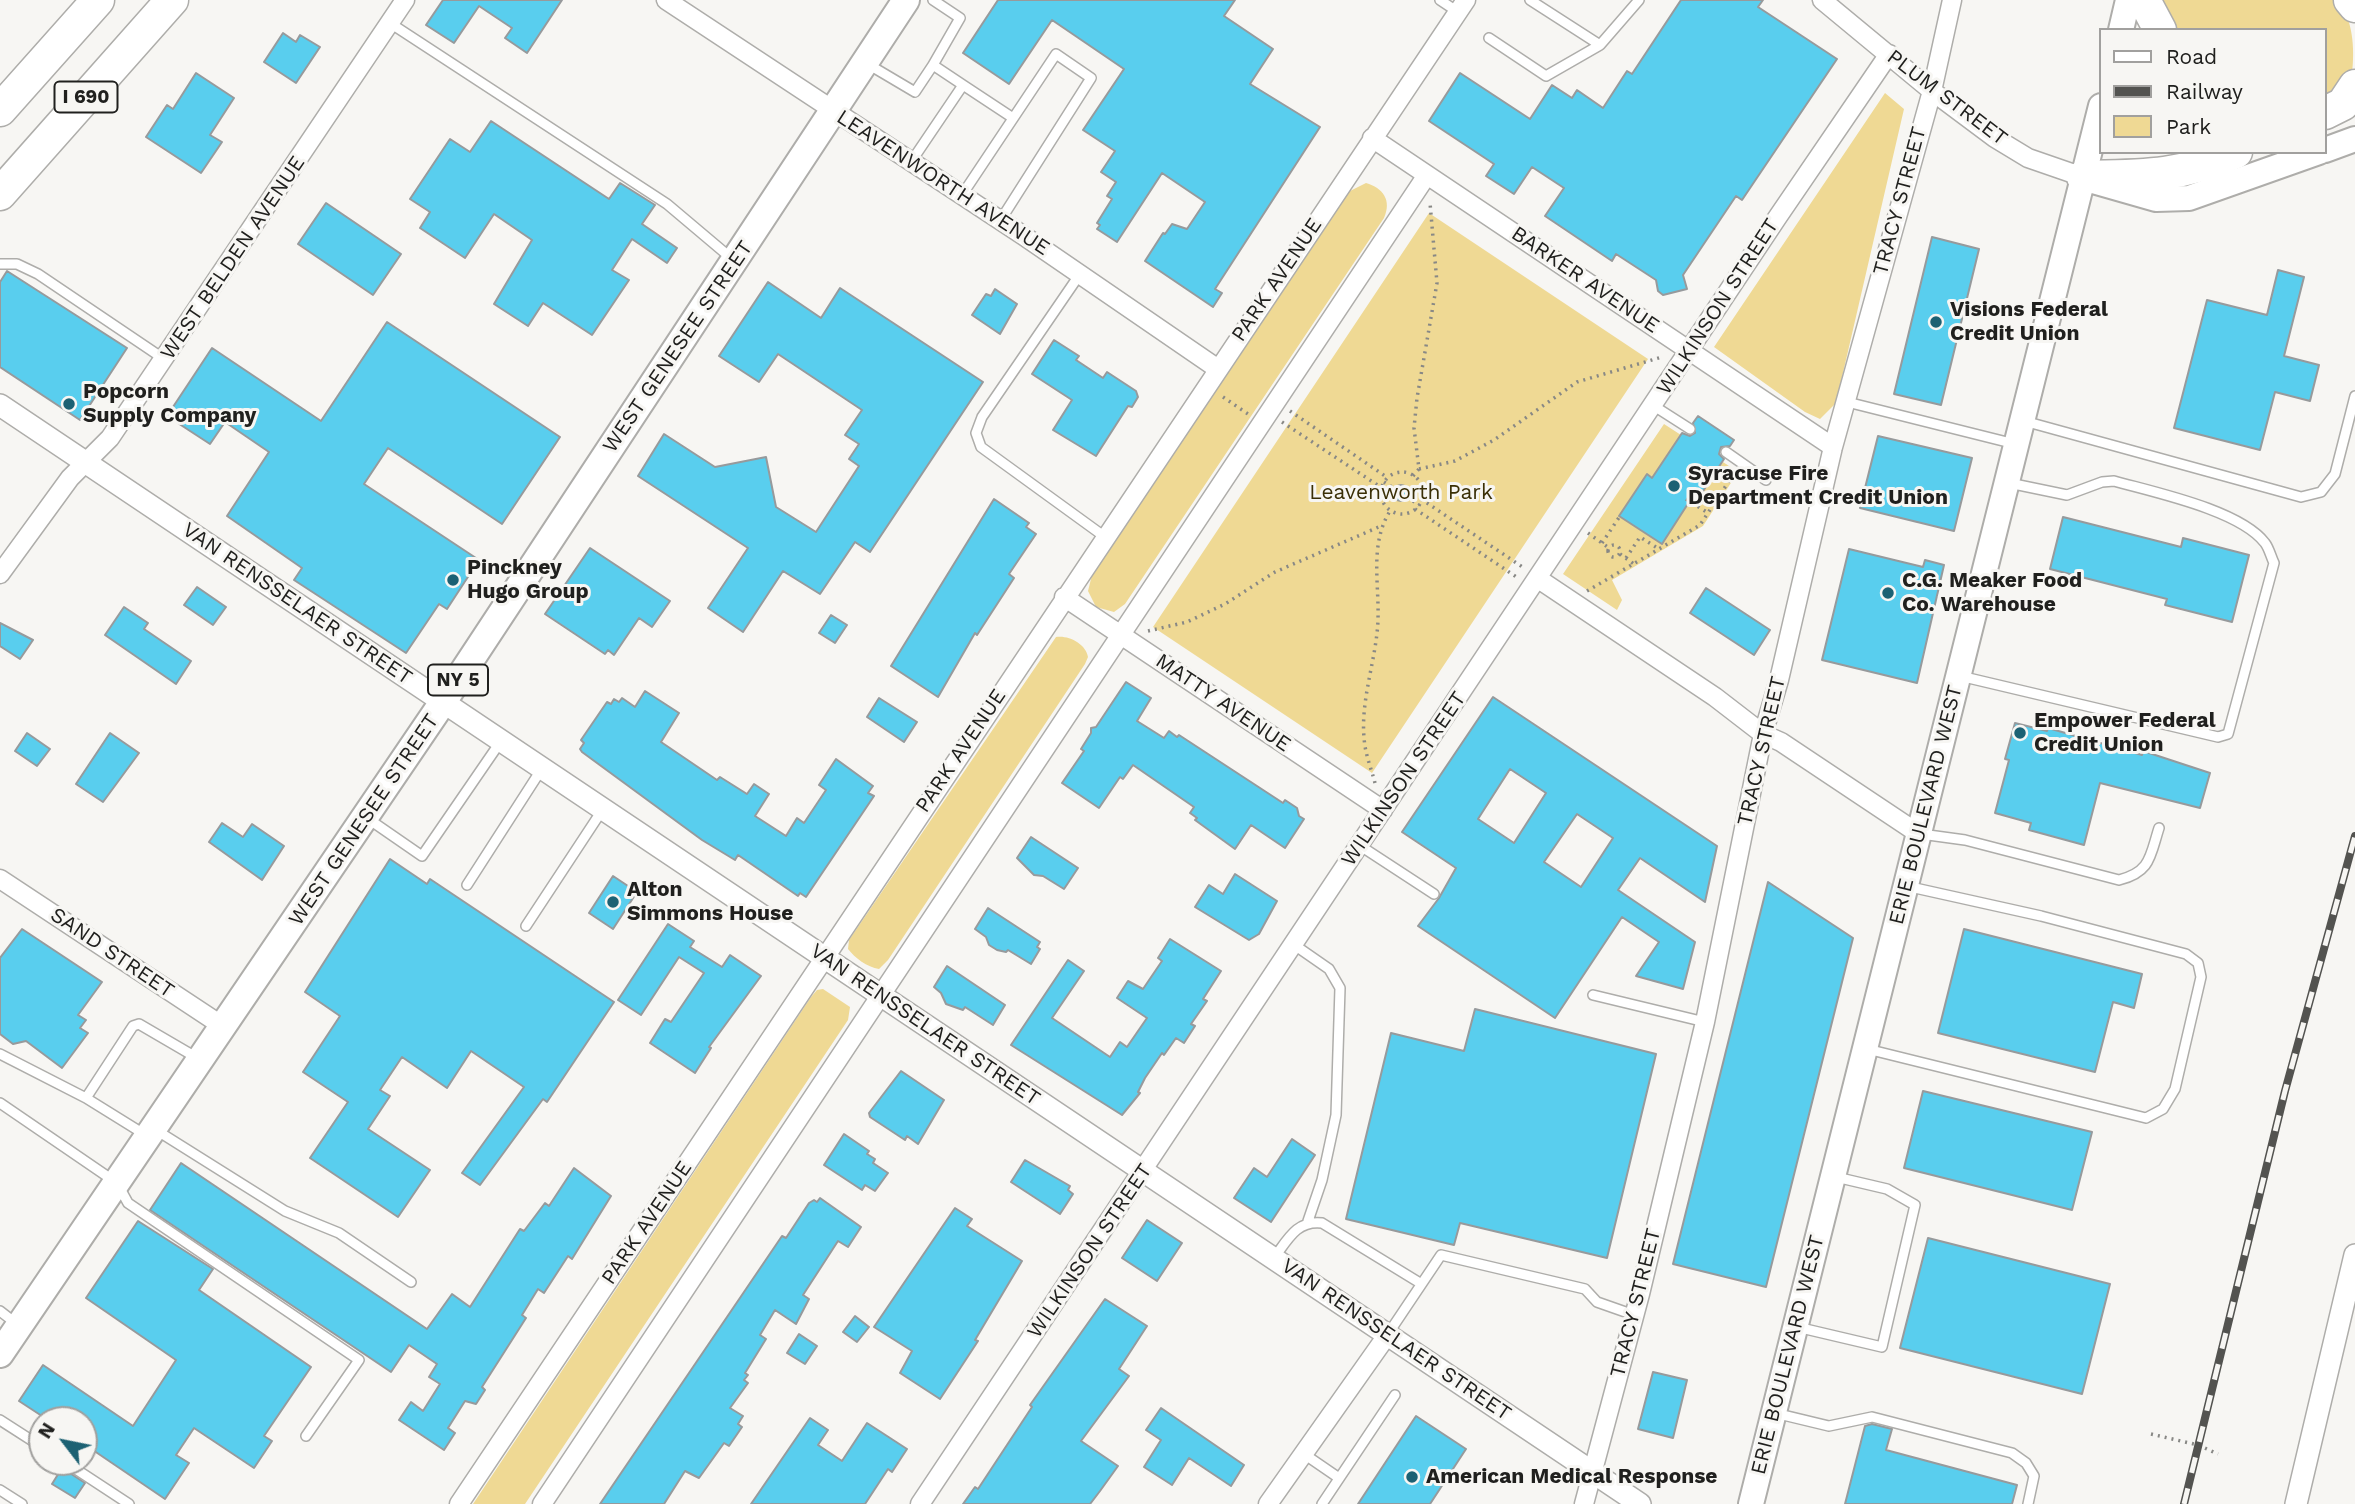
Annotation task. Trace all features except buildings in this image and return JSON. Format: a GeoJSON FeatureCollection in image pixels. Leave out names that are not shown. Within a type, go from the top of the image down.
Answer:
{"type":"FeatureCollection","features":[{"type":"Feature","properties":{"kind":"highway","name":"I 690"},"geometry":{"type":"LineString","coordinates":[[0,110],[97,0]]}},
{"type":"Feature","properties":{"kind":"highway","name":"I 690"},"geometry":{"type":"LineString","coordinates":[[0,194],[172,0]]}},
{"type":"Feature","properties":{"kind":"highway"},"geometry":{"type":"LineString","coordinates":[[2144,0],[2159,28]]}},
{"type":"Feature","properties":{"kind":"highway"},"geometry":{"type":"LineString","coordinates":[[2350,0],[2355,6]]}},
{"type":"Feature","properties":{"kind":"highway"},"geometry":{"type":"LineString","coordinates":[[2327,112],[2343,104],[2355,86]]}},
{"type":"Feature","properties":{"kind":"highway"},"geometry":{"type":"LineString","coordinates":[[2083,177],[2156,175],[2199,168],[2231,154]]}},
{"type":"Feature","properties":{"kind":"main road","name":"WEST GENESEE STREET"},"geometry":{"type":"LineString","coordinates":[[0,1354],[10,1318],[117,1183],[152,1133],[443,702],[906,0]]}},
{"type":"Feature","properties":{"kind":"main road"},"geometry":{"type":"LineString","coordinates":[[2121,28],[2128,0]]}},
{"type":"Feature","properties":{"kind":"main road","name":"ERIE BOULEVARD WEST"},"geometry":{"type":"LineString","coordinates":[[1751,1504],[2100,110]]}},
{"type":"Feature","properties":{"kind":"main road"},"geometry":{"type":"LineString","coordinates":[[2327,149],[2355,139]]}},
{"type":"Feature","properties":{"kind":"main road"},"geometry":{"type":"LineString","coordinates":[[2083,177],[2115,190],[2156,200],[2189,198],[2313,154]]}},
{"type":"Feature","properties":{"kind":"street","name":"WEST BELDEN AVENUE"},"geometry":{"type":"LineString","coordinates":[[0,574],[70,478],[110,438],[405,0]]}},
{"type":"Feature","properties":{"kind":"street","name":"LEAVENWORTH AVENUE"},"geometry":{"type":"LineString","coordinates":[[666,0],[962,195],[1218,369]]}},
{"type":"Feature","properties":{"kind":"street","name":"PLUM STREET"},"geometry":{"type":"LineString","coordinates":[[1822,0],[1931,91],[1995,138],[2028,158],[2083,177]]}},
{"type":"Feature","properties":{"kind":"street","name":"TRACY STREET"},"geometry":{"type":"LineString","coordinates":[[1584,1504],[1634,1315],[1705,1022],[1763,734],[1807,563],[1833,447],[1931,91],[1952,0]]}},
{"type":"Feature","properties":{"kind":"street","name":"PARK AVENUE"},"geometry":{"type":"LineString","coordinates":[[459,1504],[1462,6]]}},
{"type":"Feature","properties":{"kind":"street","name":"WILKINSON STREET"},"geometry":{"type":"LineString","coordinates":[[920,1504],[1889,54]]}},
{"type":"Feature","properties":{"kind":"street","name":"BARKER AVENUE"},"geometry":{"type":"LineString","coordinates":[[1372,138],[1833,447]]}},
{"type":"Feature","properties":{"kind":"street"},"geometry":{"type":"LineString","coordinates":[[542,1504],[1427,175]]}},
{"type":"Feature","properties":{"kind":"street","name":"VAN RENSSELAER STREET"},"geometry":{"type":"LineString","coordinates":[[0,405],[1640,1504]]}},
{"type":"Feature","properties":{"kind":"street"},"geometry":{"type":"LineString","coordinates":[[1535,581],[1715,697],[1763,734],[1781,742],[1919,834]]}},
{"type":"Feature","properties":{"kind":"street","name":"MATTY AVENUE"},"geometry":{"type":"LineString","coordinates":[[1064,597],[1383,810]]}},
{"type":"Feature","properties":{"kind":"street","name":"SAND STREET"},"geometry":{"type":"LineString","coordinates":[[0,879],[224,1027]]}},
{"type":"Feature","properties":{"kind":"street"},"geometry":{"type":"LineString","coordinates":[[2296,1504],[2348,1315],[2355,1255]]}},
{"type":"Feature","properties":{"kind":"street"},"geometry":{"type":"LineString","coordinates":[[1268,1504],[1388,1334]]}},
{"type":"Feature","properties":{"kind":"lane"},"geometry":{"type":"LineString","coordinates":[[864,62],[915,92],[960,18],[933,0]]}},
{"type":"Feature","properties":{"kind":"lane"},"geometry":{"type":"LineString","coordinates":[[1440,0],[1462,6]]}},
{"type":"Feature","properties":{"kind":"lane"},"geometry":{"type":"LineString","coordinates":[[1530,0],[1600,46]]}},
{"type":"Feature","properties":{"kind":"lane"},"geometry":{"type":"LineString","coordinates":[[1489,38],[1546,76],[1600,46],[1633,2]]}},
{"type":"Feature","properties":{"kind":"lane"},"geometry":{"type":"LineString","coordinates":[[390,23],[667,204],[735,261]]}},
{"type":"Feature","properties":{"kind":"lane"},"geometry":{"type":"LineString","coordinates":[[962,195],[1056,54],[1091,78],[1000,221]]}},
{"type":"Feature","properties":{"kind":"lane"},"geometry":{"type":"LineString","coordinates":[[933,65],[1013,118]]}},
{"type":"Feature","properties":{"kind":"lane"},"geometry":{"type":"LineString","coordinates":[[911,162],[963,85]]}},
{"type":"Feature","properties":{"kind":"lane"},"geometry":{"type":"LineString","coordinates":[[0,264],[17,264],[38,274],[165,360]]}},
{"type":"Feature","properties":{"kind":"lane"},"geometry":{"type":"LineString","coordinates":[[1080,274],[982,418],[976,433],[981,447],[1105,537]]}},
{"type":"Feature","properties":{"kind":"lane"},"geometry":{"type":"LineString","coordinates":[[2022,421],[2301,497],[2321,492],[2335,474],[2355,396]]}},
{"type":"Feature","properties":{"kind":"lane"},"geometry":{"type":"LineString","coordinates":[[1847,402],[2016,445]]}},
{"type":"Feature","properties":{"kind":"lane"},"geometry":{"type":"LineString","coordinates":[[1654,406],[1689,429]]}},
{"type":"Feature","properties":{"kind":"lane"},"geometry":{"type":"LineString","coordinates":[[1726,452],[1766,480]]}},
{"type":"Feature","properties":{"kind":"lane"},"geometry":{"type":"LineString","coordinates":[[1958,675],[2218,737],[2228,734],[2274,563],[2264,542],[2231,519],[2185,500],[2114,481],[2102,482],[2067,495],[2007,482]]}},
{"type":"Feature","properties":{"kind":"lane"},"geometry":{"type":"LineString","coordinates":[[365,817],[422,856],[501,741]]}},
{"type":"Feature","properties":{"kind":"lane"},"geometry":{"type":"LineString","coordinates":[[467,885],[542,768]]}},
{"type":"Feature","properties":{"kind":"lane"},"geometry":{"type":"LineString","coordinates":[[526,926],[603,809]]}},
{"type":"Feature","properties":{"kind":"lane"},"geometry":{"type":"LineString","coordinates":[[1919,834],[1965,840],[2119,880],[2137,875],[2149,859],[2159,828]]}},
{"type":"Feature","properties":{"kind":"lane"},"geometry":{"type":"LineString","coordinates":[[1359,845],[1434,894]]}},
{"type":"Feature","properties":{"kind":"lane"},"geometry":{"type":"LineString","coordinates":[[1865,1049],[2146,1118],[2162,1109],[2175,1089],[2201,977],[2198,963],[2186,954],[2033,914],[1906,886]]}},
{"type":"Feature","properties":{"kind":"lane"},"geometry":{"type":"LineString","coordinates":[[1274,1258],[1296,1229],[1308,1221],[1322,1180],[1336,1115],[1340,988],[1329,969],[1293,944]]}},
{"type":"Feature","properties":{"kind":"lane"},"geometry":{"type":"LineString","coordinates":[[1593,995],[1705,1022]]}},
{"type":"Feature","properties":{"kind":"lane"},"geometry":{"type":"LineString","coordinates":[[86,1098],[136,1024],[201,1060]]}},
{"type":"Feature","properties":{"kind":"lane"},"geometry":{"type":"LineString","coordinates":[[0,1054],[152,1133],[285,1211],[339,1233],[411,1282]]}},
{"type":"Feature","properties":{"kind":"lane"},"geometry":{"type":"LineString","coordinates":[[0,1103],[117,1183],[128,1203],[359,1360],[306,1436]]}},
{"type":"Feature","properties":{"kind":"lane"},"geometry":{"type":"LineString","coordinates":[[1795,1326],[1882,1347],[1915,1205],[1887,1189],[1833,1176]]}},
{"type":"Feature","properties":{"kind":"lane"},"geometry":{"type":"LineString","coordinates":[[1308,1221],[1322,1223],[1420,1283]]}},
{"type":"Feature","properties":{"kind":"lane"},"geometry":{"type":"LineString","coordinates":[[1388,1334],[1441,1255],[1585,1289],[1597,1302],[1634,1315]]}},
{"type":"Feature","properties":{"kind":"lane"},"geometry":{"type":"LineString","coordinates":[[1322,1504],[1395,1395]]}},
{"type":"Feature","properties":{"kind":"lane"},"geometry":{"type":"LineString","coordinates":[[1774,1412],[1829,1426],[1872,1417],[2012,1452],[2026,1463],[2034,1476],[2028,1504]]}},
{"type":"Feature","properties":{"kind":"lane"},"geometry":{"type":"LineString","coordinates":[[0,1420],[28,1438]]}},
{"type":"Feature","properties":{"kind":"lane"},"geometry":{"type":"LineString","coordinates":[[1304,1454],[1339,1478]]}},
{"type":"Feature","properties":{"kind":"lane"},"geometry":{"type":"LineString","coordinates":[[86,1476],[129,1504]]}},
{"type":"Feature","properties":{"kind":"lane"},"geometry":{"type":"LineString","coordinates":[[0,1490],[22,1504]]}},
{"type":"Feature","properties":{"kind":"path"},"geometry":{"type":"LineString","coordinates":[[1419,469],[1414,428],[1416,398],[1437,283],[1427,175]]}},
{"type":"Feature","properties":{"kind":"path"},"geometry":{"type":"LineString","coordinates":[[1413,476],[1419,469],[1455,461],[1494,440],[1577,382],[1655,358],[1691,351]]}},
{"type":"Feature","properties":{"kind":"path"},"geometry":{"type":"LineString","coordinates":[[1207,386],[1269,413],[1388,478]]}},
{"type":"Feature","properties":{"kind":"path"},"geometry":{"type":"LineString","coordinates":[[1269,413],[1382,488]]}},
{"type":"Feature","properties":{"kind":"path"},"geometry":{"type":"LineString","coordinates":[[1587,590],[1700,525],[1736,471]]}},
{"type":"Feature","properties":{"kind":"path"},"geometry":{"type":"LineString","coordinates":[[1396,473],[1413,476],[1422,489],[1417,507],[1405,514],[1390,511],[1381,499],[1382,488],[1388,478],[1396,473]]}},
{"type":"Feature","properties":{"kind":"path"},"geometry":{"type":"LineString","coordinates":[[1384,482],[1395,489]]}},
{"type":"Feature","properties":{"kind":"path"},"geometry":{"type":"LineString","coordinates":[[1407,497],[1417,507],[1535,581]]}},
{"type":"Feature","properties":{"kind":"path"},"geometry":{"type":"LineString","coordinates":[[1421,499],[1535,581]]}},
{"type":"Feature","properties":{"kind":"path"},"geometry":{"type":"LineString","coordinates":[[1686,499],[1708,513]]}},
{"type":"Feature","properties":{"kind":"path"},"geometry":{"type":"LineString","coordinates":[[1383,810],[1365,746],[1364,710],[1377,633],[1377,556],[1381,526],[1390,511]]}},
{"type":"Feature","properties":{"kind":"path"},"geometry":{"type":"LineString","coordinates":[[1602,543],[1620,516]]}},
{"type":"Feature","properties":{"kind":"path"},"geometry":{"type":"LineString","coordinates":[[1573,524],[1609,548],[1611,556],[1620,554],[1634,564]]}},
{"type":"Feature","properties":{"kind":"path"},"geometry":{"type":"LineString","coordinates":[[1121,635],[1186,622],[1225,604],[1275,572],[1381,526]]}},
{"type":"Feature","properties":{"kind":"path"},"geometry":{"type":"LineString","coordinates":[[1645,541],[1649,535]]}},
{"type":"Feature","properties":{"kind":"path"},"geometry":{"type":"LineString","coordinates":[[1626,558],[1640,537],[1658,549]]}},
{"type":"Feature","properties":{"kind":"path"},"geometry":{"type":"LineString","coordinates":[[1609,548],[1619,546],[1620,554]]}},
{"type":"Feature","properties":{"kind":"path"},"geometry":{"type":"LineString","coordinates":[[2151,1434],[2199,1445],[2218,1454]]}},
{"type":"Feature","properties":{"kind":"green space"},"geometry":{"type":"Polygon","coordinates":[[[2161,0],[2338,0],[2347,16],[2352,35],[2352,74],[2327,101],[2327,28],[2168,28],[2161,0]]]}},
{"type":"Feature","properties":{"kind":"green space"},"geometry":{"type":"Polygon","coordinates":[[[1885,93],[1904,109],[1836,403],[1820,419],[1805,412],[1714,347],[1885,93]]]}},
{"type":"Feature","properties":{"kind":"green space"},"geometry":{"type":"Polygon","coordinates":[[[1366,183],[1377,188],[1384,196],[1387,206],[1384,218],[1125,604],[1114,612],[1096,607],[1088,591],[1092,575],[1348,192],[1366,183]]]}},
{"type":"Feature","properties":{"kind":"green space","name":"Leavenworth Park"},"geometry":{"type":"Polygon","coordinates":[[[1429,213],[1648,359],[1372,773],[1153,627],[1429,213]]]}},
{"type":"Feature","properties":{"kind":"green space"},"geometry":{"type":"Polygon","coordinates":[[[1664,424],[1681,435],[1657,481],[1646,475],[1620,516],[1661,543],[1689,503],[1688,497],[1696,502],[1723,462],[1738,472],[1703,526],[1612,580],[1622,600],[1617,610],[1563,574],[1664,424]]]}},
{"type":"Feature","properties":{"kind":"green space"},"geometry":{"type":"Polygon","coordinates":[[[1056,637],[1066,637],[1080,644],[1087,652],[1085,664],[888,960],[879,969],[866,964],[848,949],[849,940],[1056,637]]]}},
{"type":"Feature","properties":{"kind":"green space"},"geometry":{"type":"Polygon","coordinates":[[[823,989],[850,1007],[848,1020],[525,1504],[473,1504],[811,997],[817,990],[823,989]]]}},
{"type":"Feature","properties":{"kind":"railway"},"geometry":{"type":"LineString","coordinates":[[2184,1504],[2285,1091],[2355,836]]}},
{"type":"Feature","properties":{"kind":"place","name":"Visions Federal Credit Union"},"geometry":{"type":"Point","coordinates":[1936,322]}},
{"type":"Feature","properties":{"kind":"place","name":"Popcorn Supply Company"},"geometry":{"type":"Point","coordinates":[69,404]}},
{"type":"Feature","properties":{"kind":"place","name":"Syracuse Fire Department Credit Union"},"geometry":{"type":"Point","coordinates":[1674,486]}},
{"type":"Feature","properties":{"kind":"place","name":"Pinckney Hugo Group"},"geometry":{"type":"Point","coordinates":[453,580]}},
{"type":"Feature","properties":{"kind":"place","name":"C.G. Meaker Food Co. Warehouse"},"geometry":{"type":"Point","coordinates":[1888,593]}},
{"type":"Feature","properties":{"kind":"place","name":"Empower Federal Credit Union"},"geometry":{"type":"Point","coordinates":[2020,733]}},
{"type":"Feature","properties":{"kind":"place","name":"Alton Simmons House"},"geometry":{"type":"Point","coordinates":[613,902]}},
{"type":"Feature","properties":{"kind":"place","name":"American Medical Response"},"geometry":{"type":"Point","coordinates":[1412,1477]}}]}
